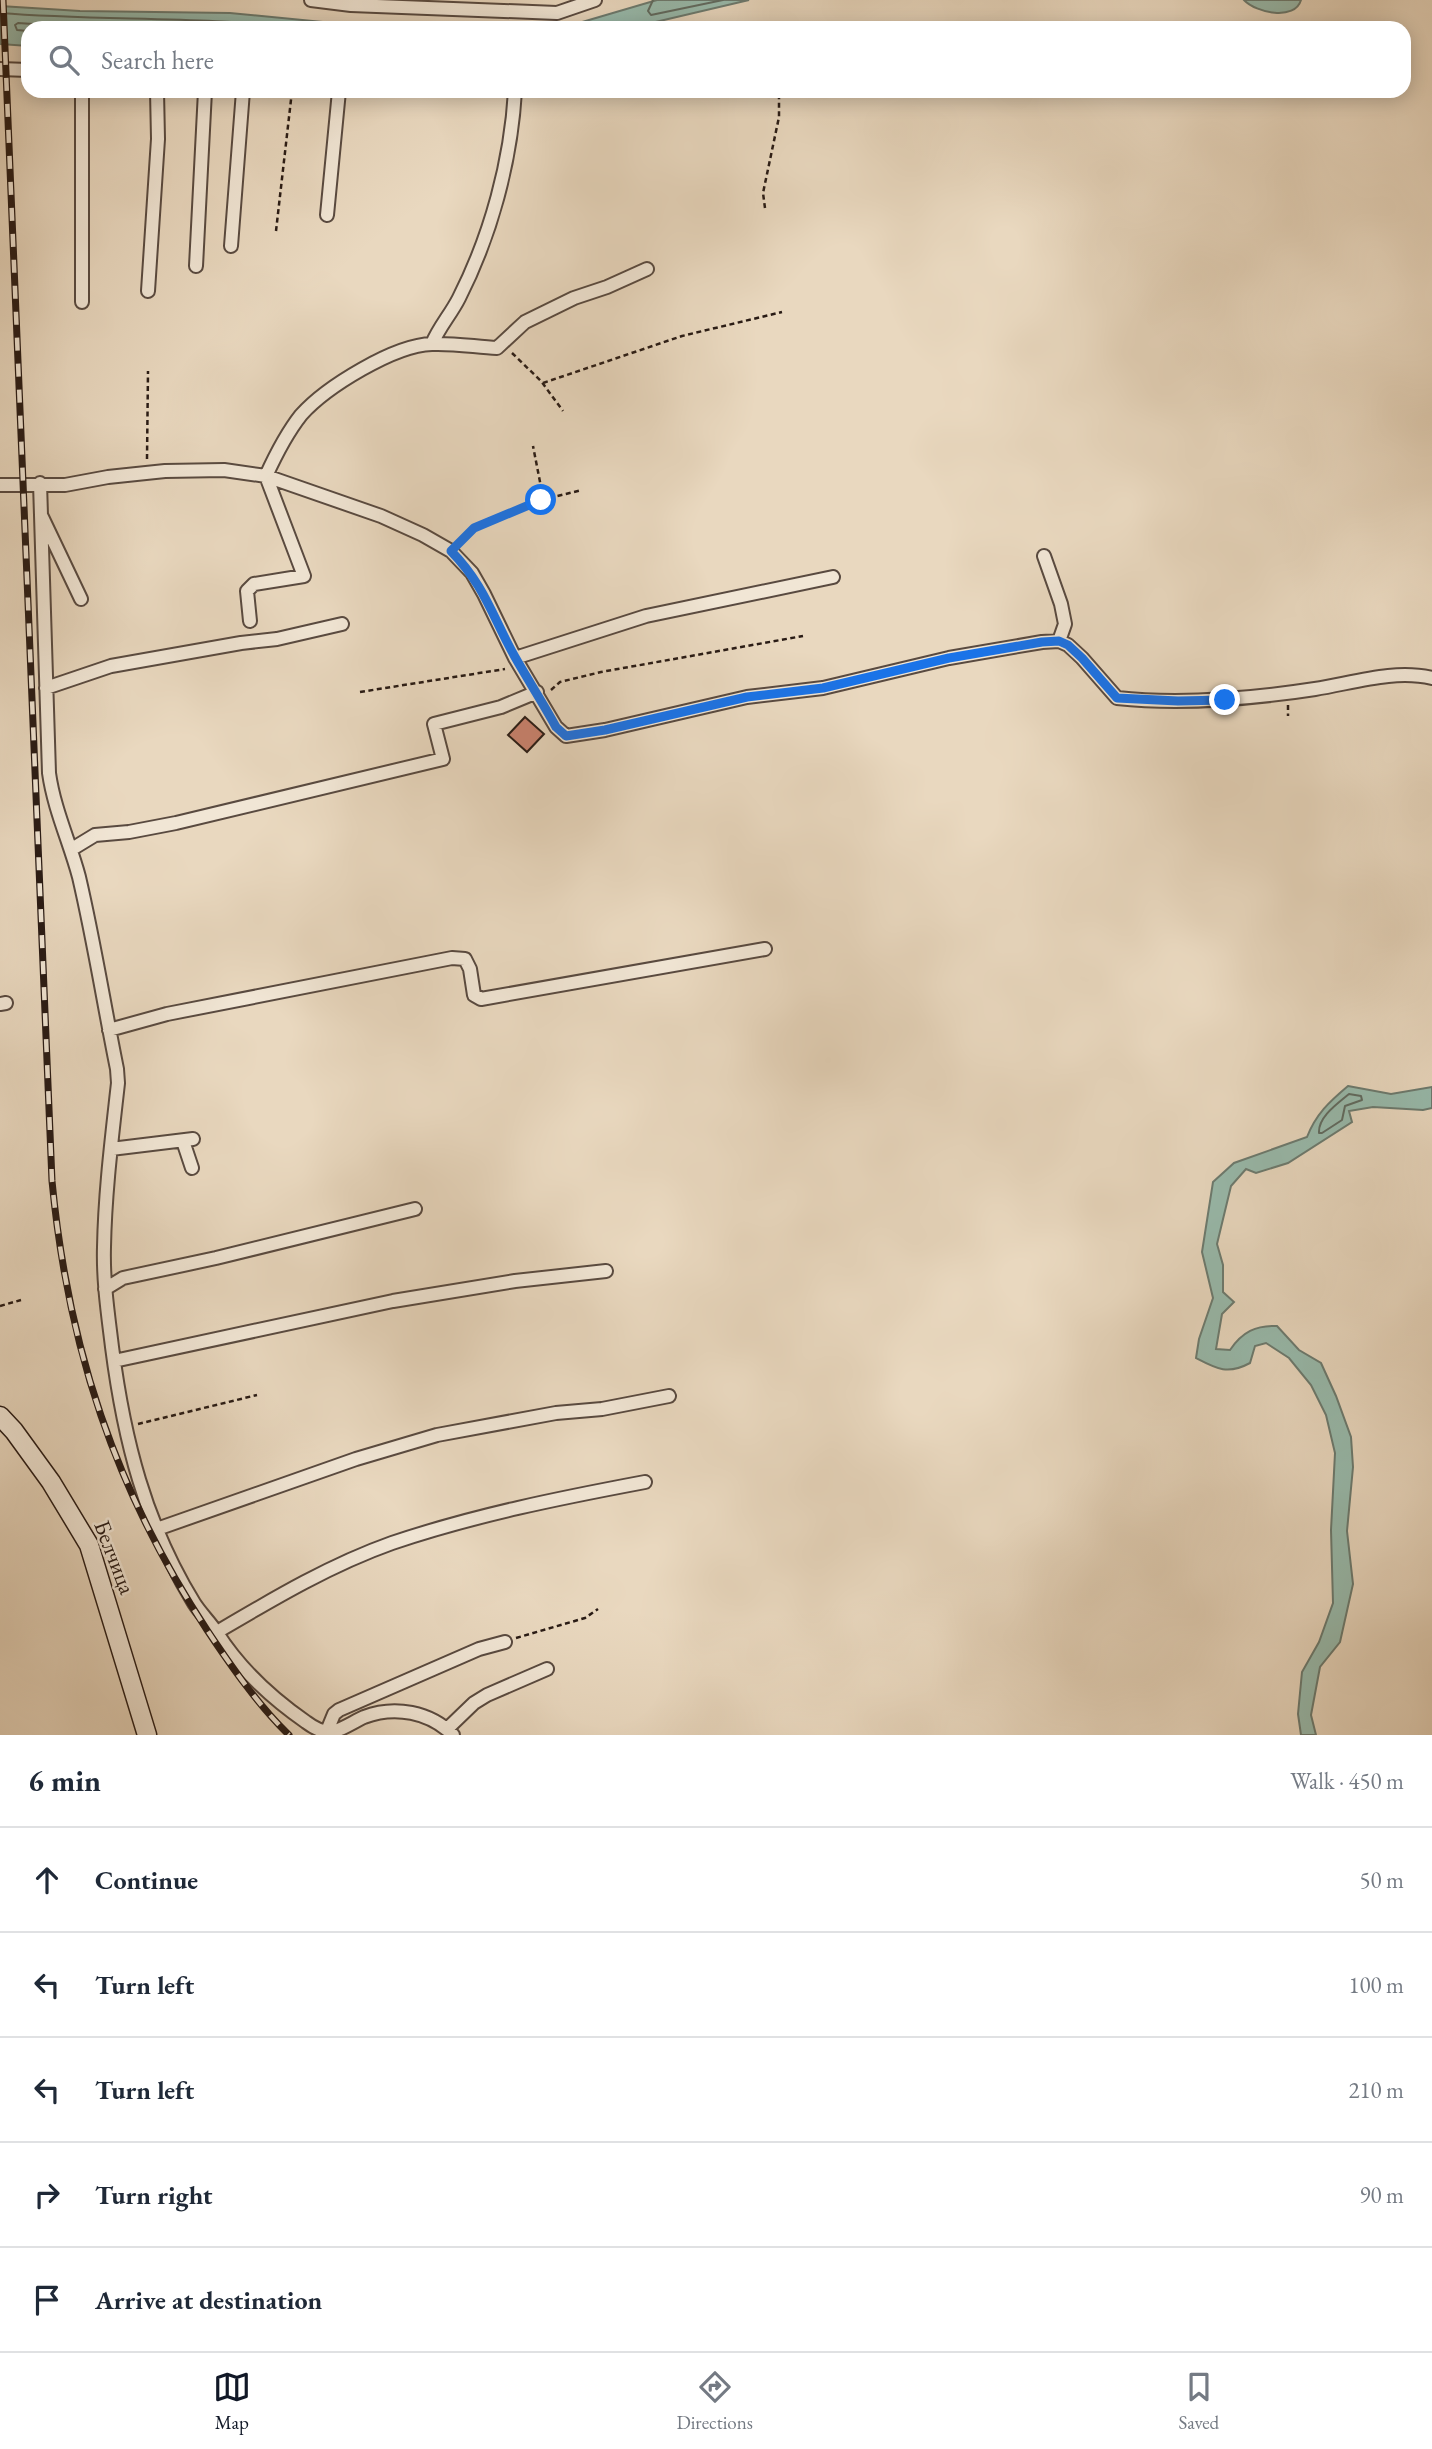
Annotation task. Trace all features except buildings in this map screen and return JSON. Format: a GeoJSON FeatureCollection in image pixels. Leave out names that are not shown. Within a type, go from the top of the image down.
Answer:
{"type":"FeatureCollection","features":[{"type":"Feature","properties":{"kind":"main road","name":"Белчица"},"geometry":{"type":"LineString","coordinates":[[0,1416],[51,1482],[89,1545],[147,1735]]}},
{"type":"Feature","properties":{"kind":"street"},"geometry":{"type":"LineString","coordinates":[[311,0],[557,13],[595,0]]}},
{"type":"Feature","properties":{"kind":"street"},"geometry":{"type":"LineString","coordinates":[[0,69],[21,70]]}},
{"type":"Feature","properties":{"kind":"street"},"geometry":{"type":"LineString","coordinates":[[82,98],[82,302]]}},
{"type":"Feature","properties":{"kind":"street"},"geometry":{"type":"LineString","coordinates":[[148,291],[158,139],[156,98]]}},
{"type":"Feature","properties":{"kind":"street"},"geometry":{"type":"LineString","coordinates":[[196,266],[205,98]]}},
{"type":"Feature","properties":{"kind":"street"},"geometry":{"type":"LineString","coordinates":[[231,246],[242,98]]}},
{"type":"Feature","properties":{"kind":"street"},"geometry":{"type":"LineString","coordinates":[[327,215],[338,98]]}},
{"type":"Feature","properties":{"kind":"street"},"geometry":{"type":"LineString","coordinates":[[432,344],[440,326],[458,301],[488,225],[506,152],[514,98]]}},
{"type":"Feature","properties":{"kind":"street"},"geometry":{"type":"LineString","coordinates":[[250,621],[247,591],[249,587],[304,576],[266,476],[279,445],[303,413],[346,379],[380,359],[410,348],[432,344],[497,348],[525,323],[574,298],[647,269]]}},
{"type":"Feature","properties":{"kind":"street"},"geometry":{"type":"LineString","coordinates":[[0,485],[65,485],[147,473],[224,470],[266,476],[381,516],[451,551],[472,573],[518,662],[556,727],[566,736],[747,697],[823,688],[949,658],[1022,644],[1059,641],[1068,645],[1082,658],[1117,698],[1134,700],[1225,700],[1314,689],[1384,676],[1421,675],[1432,678]]}},
{"type":"Feature","properties":{"kind":"street"},"geometry":{"type":"LineString","coordinates":[[40,483],[51,789],[72,849],[118,1083],[103,1246],[105,1289],[116,1380],[142,1496],[195,1605],[217,1632],[225,1647],[248,1675],[307,1723],[327,1731],[335,1731],[373,1714],[394,1711],[421,1715],[450,1732],[474,1703],[547,1670]]}},
{"type":"Feature","properties":{"kind":"street"},"geometry":{"type":"LineString","coordinates":[[40,513],[81,599]]}},
{"type":"Feature","properties":{"kind":"street"},"geometry":{"type":"LineString","coordinates":[[1044,556],[1065,624],[1059,641]]}},
{"type":"Feature","properties":{"kind":"street"},"geometry":{"type":"LineString","coordinates":[[518,662],[646,616],[833,578]]}},
{"type":"Feature","properties":{"kind":"street"},"geometry":{"type":"LineString","coordinates":[[46,688],[111,666],[277,639],[342,624]]}},
{"type":"Feature","properties":{"kind":"street"},"geometry":{"type":"LineString","coordinates":[[72,849],[96,835],[176,823],[443,759],[434,724],[539,695]]}},
{"type":"Feature","properties":{"kind":"street"},"geometry":{"type":"LineString","coordinates":[[109,1031],[167,1014],[452,958],[465,959],[470,969],[474,995],[481,999],[765,949]]}},
{"type":"Feature","properties":{"kind":"street"},"geometry":{"type":"LineString","coordinates":[[111,1149],[188,1140],[192,1168]]}},
{"type":"Feature","properties":{"kind":"street"},"geometry":{"type":"LineString","coordinates":[[105,1289],[123,1278],[415,1209]]}},
{"type":"Feature","properties":{"kind":"street"},"geometry":{"type":"LineString","coordinates":[[114,1361],[393,1300],[514,1281],[606,1271]]}},
{"type":"Feature","properties":{"kind":"street"},"geometry":{"type":"LineString","coordinates":[[157,1530],[356,1459],[437,1435],[670,1396]]}},
{"type":"Feature","properties":{"kind":"street"},"geometry":{"type":"LineString","coordinates":[[217,1632],[279,1595],[390,1544],[501,1511],[645,1482]]}},
{"type":"Feature","properties":{"kind":"street"},"geometry":{"type":"LineString","coordinates":[[327,1731],[334,1714],[339,1710],[479,1649],[505,1642]]}},
{"type":"Feature","properties":{"kind":"path"},"geometry":{"type":"LineString","coordinates":[[276,231],[291,98]]}},
{"type":"Feature","properties":{"kind":"path"},"geometry":{"type":"LineString","coordinates":[[765,208],[763,193],[779,117],[779,98]]}},
{"type":"Feature","properties":{"kind":"path"},"geometry":{"type":"LineString","coordinates":[[543,383],[682,337],[782,312]]}},
{"type":"Feature","properties":{"kind":"path"},"geometry":{"type":"LineString","coordinates":[[503,345],[543,383],[563,411]]}},
{"type":"Feature","properties":{"kind":"path"},"geometry":{"type":"LineString","coordinates":[[147,473],[148,371]]}},
{"type":"Feature","properties":{"kind":"path"},"geometry":{"type":"LineString","coordinates":[[533,446],[542,492],[541,500]]}},
{"type":"Feature","properties":{"kind":"path"},"geometry":{"type":"LineString","coordinates":[[451,551],[474,528],[541,500],[582,490]]}},
{"type":"Feature","properties":{"kind":"path"},"geometry":{"type":"LineString","coordinates":[[539,695],[560,682],[601,672],[803,636]]}},
{"type":"Feature","properties":{"kind":"path"},"geometry":{"type":"LineString","coordinates":[[360,692],[518,662]]}},
{"type":"Feature","properties":{"kind":"path"},"geometry":{"type":"LineString","coordinates":[[0,1306],[21,1300]]}},
{"type":"Feature","properties":{"kind":"path"},"geometry":{"type":"LineString","coordinates":[[127,1427],[257,1395]]}},
{"type":"Feature","properties":{"kind":"path"},"geometry":{"type":"LineString","coordinates":[[505,1642],[531,1632],[585,1618],[598,1609]]}},
{"type":"Feature","properties":{"kind":"water"},"geometry":{"type":"Polygon","coordinates":[[[657,0],[749,0],[660,21],[586,21],[657,0]]]}},
{"type":"Feature","properties":{"kind":"water"},"geometry":{"type":"Polygon","coordinates":[[[1244,0],[1301,0],[1291,11],[1275,13],[1257,8],[1244,0]]]}},
{"type":"Feature","properties":{"kind":"water"},"geometry":{"type":"Polygon","coordinates":[[[0,6],[80,11],[230,13],[312,21],[21,21],[21,46],[0,44],[0,6]]]}},
{"type":"Feature","properties":{"kind":"water"},"geometry":{"type":"Polygon","coordinates":[[[1348,1086],[1391,1094],[1432,1087],[1432,1108],[1423,1110],[1373,1107],[1349,1111],[1352,1122],[1288,1163],[1256,1173],[1246,1169],[1231,1186],[1217,1244],[1223,1265],[1223,1292],[1234,1302],[1222,1314],[1216,1349],[1230,1350],[1250,1331],[1277,1326],[1299,1350],[1321,1363],[1351,1437],[1353,1467],[1347,1531],[1353,1584],[1340,1642],[1320,1667],[1311,1715],[1316,1735],[1301,1735],[1298,1714],[1302,1672],[1319,1642],[1333,1603],[1331,1530],[1335,1453],[1326,1415],[1311,1385],[1289,1358],[1266,1343],[1255,1346],[1250,1363],[1235,1369],[1217,1368],[1196,1358],[1199,1339],[1213,1298],[1202,1252],[1213,1182],[1234,1163],[1307,1137],[1324,1109],[1348,1086]]]}},
{"type":"Feature","properties":{"kind":"railway"},"geometry":{"type":"LineString","coordinates":[[3,0],[52,1181],[59,1242],[70,1302],[101,1416],[146,1524],[216,1644],[256,1698],[289,1735]]}},
{"type":"Feature","properties":{"kind":"route"},"geometry":{"type":"LineString","coordinates":[[541,500],[474,528],[451,551],[472,573],[514,655],[556,727],[566,736],[605,730],[747,697],[823,688],[949,658],[1022,644],[1059,641],[1068,645],[1082,658],[1117,698],[1225,700]]}}]}
